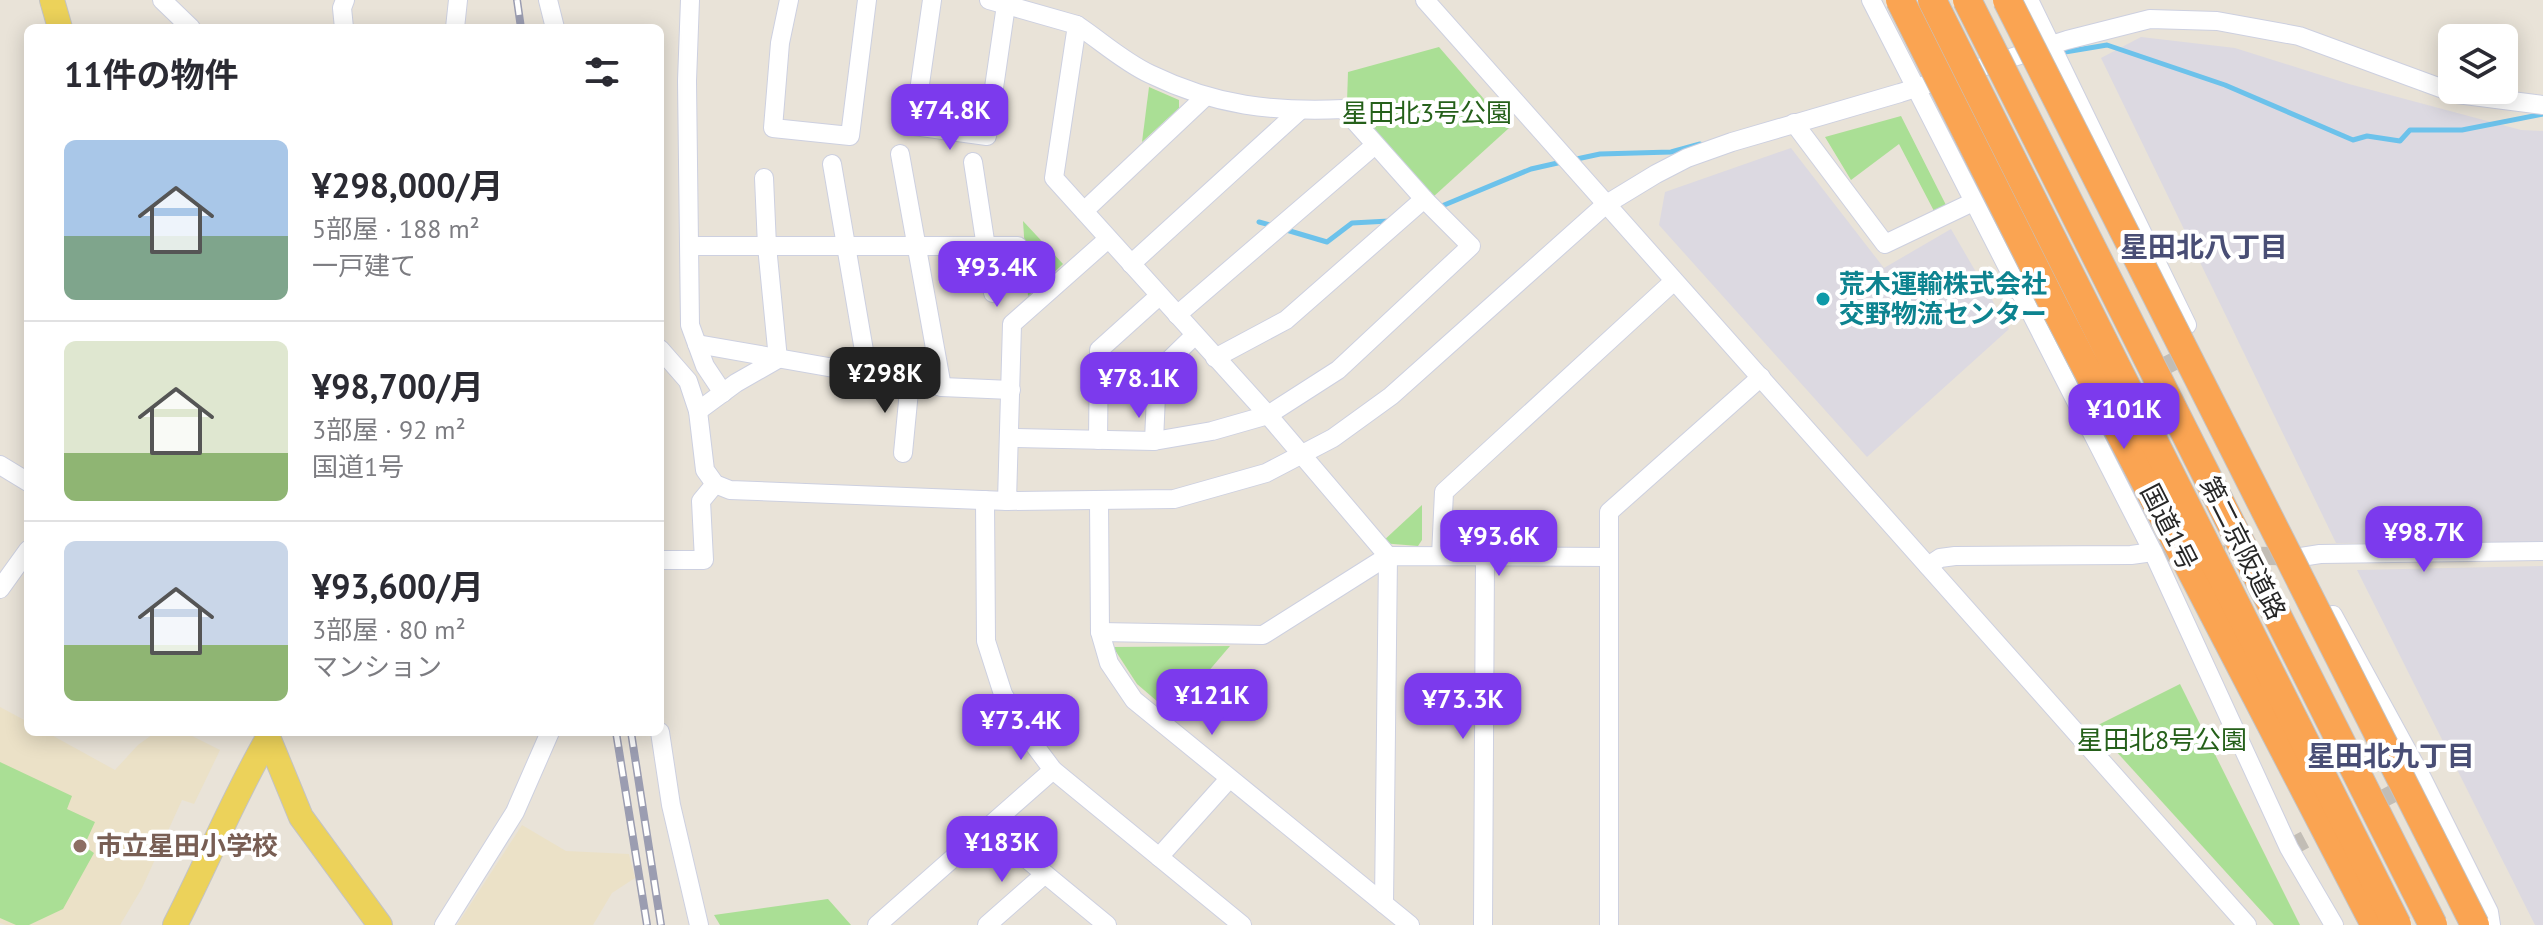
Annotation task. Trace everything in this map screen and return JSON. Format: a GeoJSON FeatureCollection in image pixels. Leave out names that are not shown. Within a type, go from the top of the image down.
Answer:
{"type":"FeatureCollection","features":[{"type":"Feature","properties":{"kind":"highway","name":"国道1号"},"geometry":{"type":"LineString","coordinates":[[1900,0],[2375,925]]}},
{"type":"Feature","properties":{"kind":"highway","name":"第二京阪道路"},"geometry":{"type":"LineString","coordinates":[[1932,0],[2397,925]]}},
{"type":"Feature","properties":{"kind":"highway","name":"第二京阪道路"},"geometry":{"type":"LineString","coordinates":[[1967,0],[2433,925]]}},
{"type":"Feature","properties":{"kind":"highway"},"geometry":{"type":"LineString","coordinates":[[2007,0],[2488,924]]}},
{"type":"Feature","properties":{"kind":"main road"},"geometry":{"type":"LineString","coordinates":[[52,0],[59,24]]}},
{"type":"Feature","properties":{"kind":"main road"},"geometry":{"type":"LineString","coordinates":[[175,925],[266,736]]}},
{"type":"Feature","properties":{"kind":"main road"},"geometry":{"type":"LineString","coordinates":[[267,736],[301,817],[380,925]]}},
{"type":"Feature","properties":{"kind":"street"},"geometry":{"type":"LineString","coordinates":[[162,0],[187,24]]}},
{"type":"Feature","properties":{"kind":"street"},"geometry":{"type":"LineString","coordinates":[[344,24],[342,8],[345,0]]}},
{"type":"Feature","properties":{"kind":"street"},"geometry":{"type":"LineString","coordinates":[[455,24],[458,0]]}},
{"type":"Feature","properties":{"kind":"street"},"geometry":{"type":"LineString","coordinates":[[548,0],[554,24]]}},
{"type":"Feature","properties":{"kind":"street"},"geometry":{"type":"LineString","coordinates":[[690,0],[687,81],[690,325],[705,366],[723,393]]}},
{"type":"Feature","properties":{"kind":"street"},"geometry":{"type":"LineString","coordinates":[[789,0],[780,43],[773,128],[850,136],[867,0]]}},
{"type":"Feature","properties":{"kind":"street"},"geometry":{"type":"LineString","coordinates":[[932,0],[914,126],[987,136],[997,2],[1077,25],[1147,73],[1205,97],[1299,111],[1344,109],[1424,199],[1471,246],[1338,370],[1268,415],[1212,431],[1154,441],[1011,438]]}},
{"type":"Feature","properties":{"kind":"street"},"geometry":{"type":"LineString","coordinates":[[1425,0],[2247,925]]}},
{"type":"Feature","properties":{"kind":"street"},"geometry":{"type":"LineString","coordinates":[[1871,0],[2153,552],[2289,848],[2334,925]]}},
{"type":"Feature","properties":{"kind":"street"},"geometry":{"type":"LineString","coordinates":[[2029,0],[2301,557],[2422,778],[2489,912],[2488,924]]}},
{"type":"Feature","properties":{"kind":"street"},"geometry":{"type":"LineString","coordinates":[[664,354],[688,381],[698,411],[705,470],[715,484],[730,490],[1007,501],[1174,499],[1266,473],[1333,438],[1391,396],[1605,205],[1687,158],[2050,44],[2150,19],[2217,21],[2299,36],[2457,94],[2543,105]]}},
{"type":"Feature","properties":{"kind":"street"},"geometry":{"type":"LineString","coordinates":[[1077,25],[1054,178],[1268,415],[1388,556],[1384,904]]}},
{"type":"Feature","properties":{"kind":"street"},"geometry":{"type":"LineString","coordinates":[[1084,211],[1205,97]]}},
{"type":"Feature","properties":{"kind":"street"},"geometry":{"type":"LineString","coordinates":[[1131,264],[1299,111]]}},
{"type":"Feature","properties":{"kind":"street"},"geometry":{"type":"LineString","coordinates":[[1794,123],[1885,244],[1973,202]]}},
{"type":"Feature","properties":{"kind":"street"},"geometry":{"type":"LineString","coordinates":[[1177,315],[1375,145]]}},
{"type":"Feature","properties":{"kind":"street"},"geometry":{"type":"LineString","coordinates":[[900,154],[942,387]]}},
{"type":"Feature","properties":{"kind":"street"},"geometry":{"type":"LineString","coordinates":[[973,162],[993,293]]}},
{"type":"Feature","properties":{"kind":"street"},"geometry":{"type":"LineString","coordinates":[[832,164],[868,374]]}},
{"type":"Feature","properties":{"kind":"street"},"geometry":{"type":"LineString","coordinates":[[764,178],[778,359]]}},
{"type":"Feature","properties":{"kind":"street"},"geometry":{"type":"LineString","coordinates":[[1215,358],[1286,320],[1424,199]]}},
{"type":"Feature","properties":{"kind":"street"},"geometry":{"type":"LineString","coordinates":[[1989,235],[2003,203]]}},
{"type":"Feature","properties":{"kind":"street"},"geometry":{"type":"LineString","coordinates":[[1007,501],[1012,324],[1108,239]]}},
{"type":"Feature","properties":{"kind":"street"},"geometry":{"type":"LineString","coordinates":[[690,246],[1018,246]]}},
{"type":"Feature","properties":{"kind":"street"},"geometry":{"type":"LineString","coordinates":[[1441,556],[1444,492],[1674,281]]}},
{"type":"Feature","properties":{"kind":"street"},"geometry":{"type":"LineString","coordinates":[[1098,440],[1099,350],[1159,296]]}},
{"type":"Feature","properties":{"kind":"street"},"geometry":{"type":"LineString","coordinates":[[1154,441],[1157,372],[1195,335]]}},
{"type":"Feature","properties":{"kind":"street"},"geometry":{"type":"LineString","coordinates":[[697,344],[942,387],[1011,390]]}},
{"type":"Feature","properties":{"kind":"street"},"geometry":{"type":"LineString","coordinates":[[698,411],[778,359]]}},
{"type":"Feature","properties":{"kind":"street"},"geometry":{"type":"LineString","coordinates":[[1609,925],[1609,512],[1761,377]]}},
{"type":"Feature","properties":{"kind":"street"},"geometry":{"type":"LineString","coordinates":[[903,453],[910,381]]}},
{"type":"Feature","properties":{"kind":"street"},"geometry":{"type":"LineString","coordinates":[[0,465],[24,480]]}},
{"type":"Feature","properties":{"kind":"street"},"geometry":{"type":"LineString","coordinates":[[664,560],[704,560],[701,501],[715,484]]}},
{"type":"Feature","properties":{"kind":"street"},"geometry":{"type":"LineString","coordinates":[[985,500],[986,641],[1003,694],[1026,734],[1053,770],[1242,925]]}},
{"type":"Feature","properties":{"kind":"street"},"geometry":{"type":"LineString","coordinates":[[1099,501],[1097,614],[1100,632],[1109,663],[1134,700],[1410,925]]}},
{"type":"Feature","properties":{"kind":"street"},"geometry":{"type":"LineString","coordinates":[[2301,557],[2320,554],[2543,551]]}},
{"type":"Feature","properties":{"kind":"street"},"geometry":{"type":"LineString","coordinates":[[1928,566],[1940,558],[1955,556],[2131,555],[2153,552]]}},
{"type":"Feature","properties":{"kind":"street"},"geometry":{"type":"LineString","coordinates":[[0,589],[24,556]]}},
{"type":"Feature","properties":{"kind":"street"},"geometry":{"type":"LineString","coordinates":[[1100,632],[1263,635],[1388,556],[1609,557]]}},
{"type":"Feature","properties":{"kind":"street"},"geometry":{"type":"LineString","coordinates":[[1483,925],[1485,557]]}},
{"type":"Feature","properties":{"kind":"street"},"geometry":{"type":"LineString","coordinates":[[444,925],[515,812],[548,736]]}},
{"type":"Feature","properties":{"kind":"street"},"geometry":{"type":"LineString","coordinates":[[661,736],[671,805],[699,925]]}},
{"type":"Feature","properties":{"kind":"street"},"geometry":{"type":"LineString","coordinates":[[877,925],[1053,770]]}},
{"type":"Feature","properties":{"kind":"street"},"geometry":{"type":"LineString","coordinates":[[1159,857],[1229,779]]}},
{"type":"Feature","properties":{"kind":"street"},"geometry":{"type":"LineString","coordinates":[[988,827],[1101,923]]}},
{"type":"Feature","properties":{"kind":"street"},"geometry":{"type":"LineString","coordinates":[[987,925],[1045,874]]}},
{"type":"Feature","properties":{"kind":"shaded area"},"geometry":{"type":"Polygon","coordinates":[[[2141,37],[2235,48],[2349,84],[2521,130],[2543,131],[2543,542],[2336,543],[2101,58],[2141,37]]]}},
{"type":"Feature","properties":{"kind":"shaded area"},"geometry":{"type":"Polygon","coordinates":[[[1791,148],[1884,268],[1951,229],[2009,329],[1867,457],[1659,225],[1665,192],[1791,148]]]}},
{"type":"Feature","properties":{"kind":"shaded area"},"geometry":{"type":"Polygon","coordinates":[[[2543,566],[2543,925],[2535,925],[2357,570],[2543,566]]]}},
{"type":"Feature","properties":{"kind":"shaded area","name":"市立星田小学校"},"geometry":{"type":"Polygon","coordinates":[[[0,707],[24,720],[24,736],[53,736],[115,770],[150,736],[192,736],[220,750],[194,804],[182,800],[142,888],[120,925],[0,923],[0,707]]]}},
{"type":"Feature","properties":{"kind":"shaded area"},"geometry":{"type":"Polygon","coordinates":[[[522,825],[566,851],[629,854],[635,878],[612,893],[593,925],[457,925],[522,825]]]}},
{"type":"Feature","properties":{"kind":"green space","name":"星田北3号公園"},"geometry":{"type":"Polygon","coordinates":[[[1439,47],[1509,128],[1433,197],[1347,102],[1348,72],[1439,47]]]}},
{"type":"Feature","properties":{"kind":"green space"},"geometry":{"type":"Polygon","coordinates":[[[1149,87],[1179,100],[1179,108],[1142,142],[1149,87]]]}},
{"type":"Feature","properties":{"kind":"green space"},"geometry":{"type":"Polygon","coordinates":[[[1901,116],[1947,207],[1934,211],[1899,144],[1851,180],[1825,137],[1901,116]]]}},
{"type":"Feature","properties":{"kind":"green space"},"geometry":{"type":"Polygon","coordinates":[[[1023,221],[1063,264],[1028,296],[1023,221]]]}},
{"type":"Feature","properties":{"kind":"green space"},"geometry":{"type":"Polygon","coordinates":[[[1422,505],[1422,540],[1418,546],[1381,543],[1422,505]]]}},
{"type":"Feature","properties":{"kind":"green space"},"geometry":{"type":"Polygon","coordinates":[[[1230,646],[1172,714],[1137,684],[1113,647],[1230,646]]]}},
{"type":"Feature","properties":{"kind":"green space","name":"星田北8号公園"},"geometry":{"type":"Polygon","coordinates":[[[2180,684],[2300,925],[2274,925],[2094,727],[2180,684]]]}},
{"type":"Feature","properties":{"kind":"green space"},"geometry":{"type":"Polygon","coordinates":[[[0,762],[72,796],[67,809],[95,822],[84,846],[94,853],[63,909],[29,925],[16,925],[0,918],[0,762]]]}},
{"type":"Feature","properties":{"kind":"green space"},"geometry":{"type":"Polygon","coordinates":[[[828,899],[851,925],[720,925],[714,915],[828,899]]]}},
{"type":"Feature","properties":{"kind":"waterway"},"geometry":{"type":"LineString","coordinates":[[2059,53],[2107,45],[2225,85],[2353,140],[2367,136],[2400,141],[2410,130],[2462,130],[2543,114]]}},
{"type":"Feature","properties":{"kind":"waterway"},"geometry":{"type":"LineString","coordinates":[[1572,160],[1600,154],[1671,152],[1700,144]]}},
{"type":"Feature","properties":{"kind":"waterway"},"geometry":{"type":"LineString","coordinates":[[1437,208],[1531,169],[1562,162]]}},
{"type":"Feature","properties":{"kind":"waterway"},"geometry":{"type":"LineString","coordinates":[[1283,229],[1327,242],[1352,223],[1389,221]]}},
{"type":"Feature","properties":{"kind":"waterway"},"geometry":{"type":"LineString","coordinates":[[1259,222],[1274,226]]}},
{"type":"Feature","properties":{"kind":"tunnel"},"geometry":{"type":"LineString","coordinates":[[2119,390],[2196,350]]}},
{"type":"Feature","properties":{"kind":"tunnel"},"geometry":{"type":"LineString","coordinates":[[2153,552],[2298,557]]}},
{"type":"Feature","properties":{"kind":"tunnel"},"geometry":{"type":"LineString","coordinates":[[2289,848],[2413,783]]}},
{"type":"Feature","properties":{"kind":"railway"},"geometry":{"type":"LineString","coordinates":[[517,0],[520,24]]}},
{"type":"Feature","properties":{"kind":"railway"},"geometry":{"type":"LineString","coordinates":[[617,736],[647,925]]}},
{"type":"Feature","properties":{"kind":"railway"},"geometry":{"type":"LineString","coordinates":[[632,736],[661,925]]}},
{"type":"Feature","properties":{"kind":"place","name":"荒木運輸株式会社 交野物流センター"},"geometry":{"type":"Point","coordinates":[1823,299]}},
{"type":"Feature","properties":{"kind":"place","name":"市立星田小学校"},"geometry":{"type":"Point","coordinates":[80,846]}},
{"type":"Feature","properties":{"kind":"district","name":"星田北八丁目"},"geometry":{"type":"Point","coordinates":[2204,247]}},
{"type":"Feature","properties":{"kind":"district","name":"星田北九丁目"},"geometry":{"type":"Point","coordinates":[2391,756]}}]}
